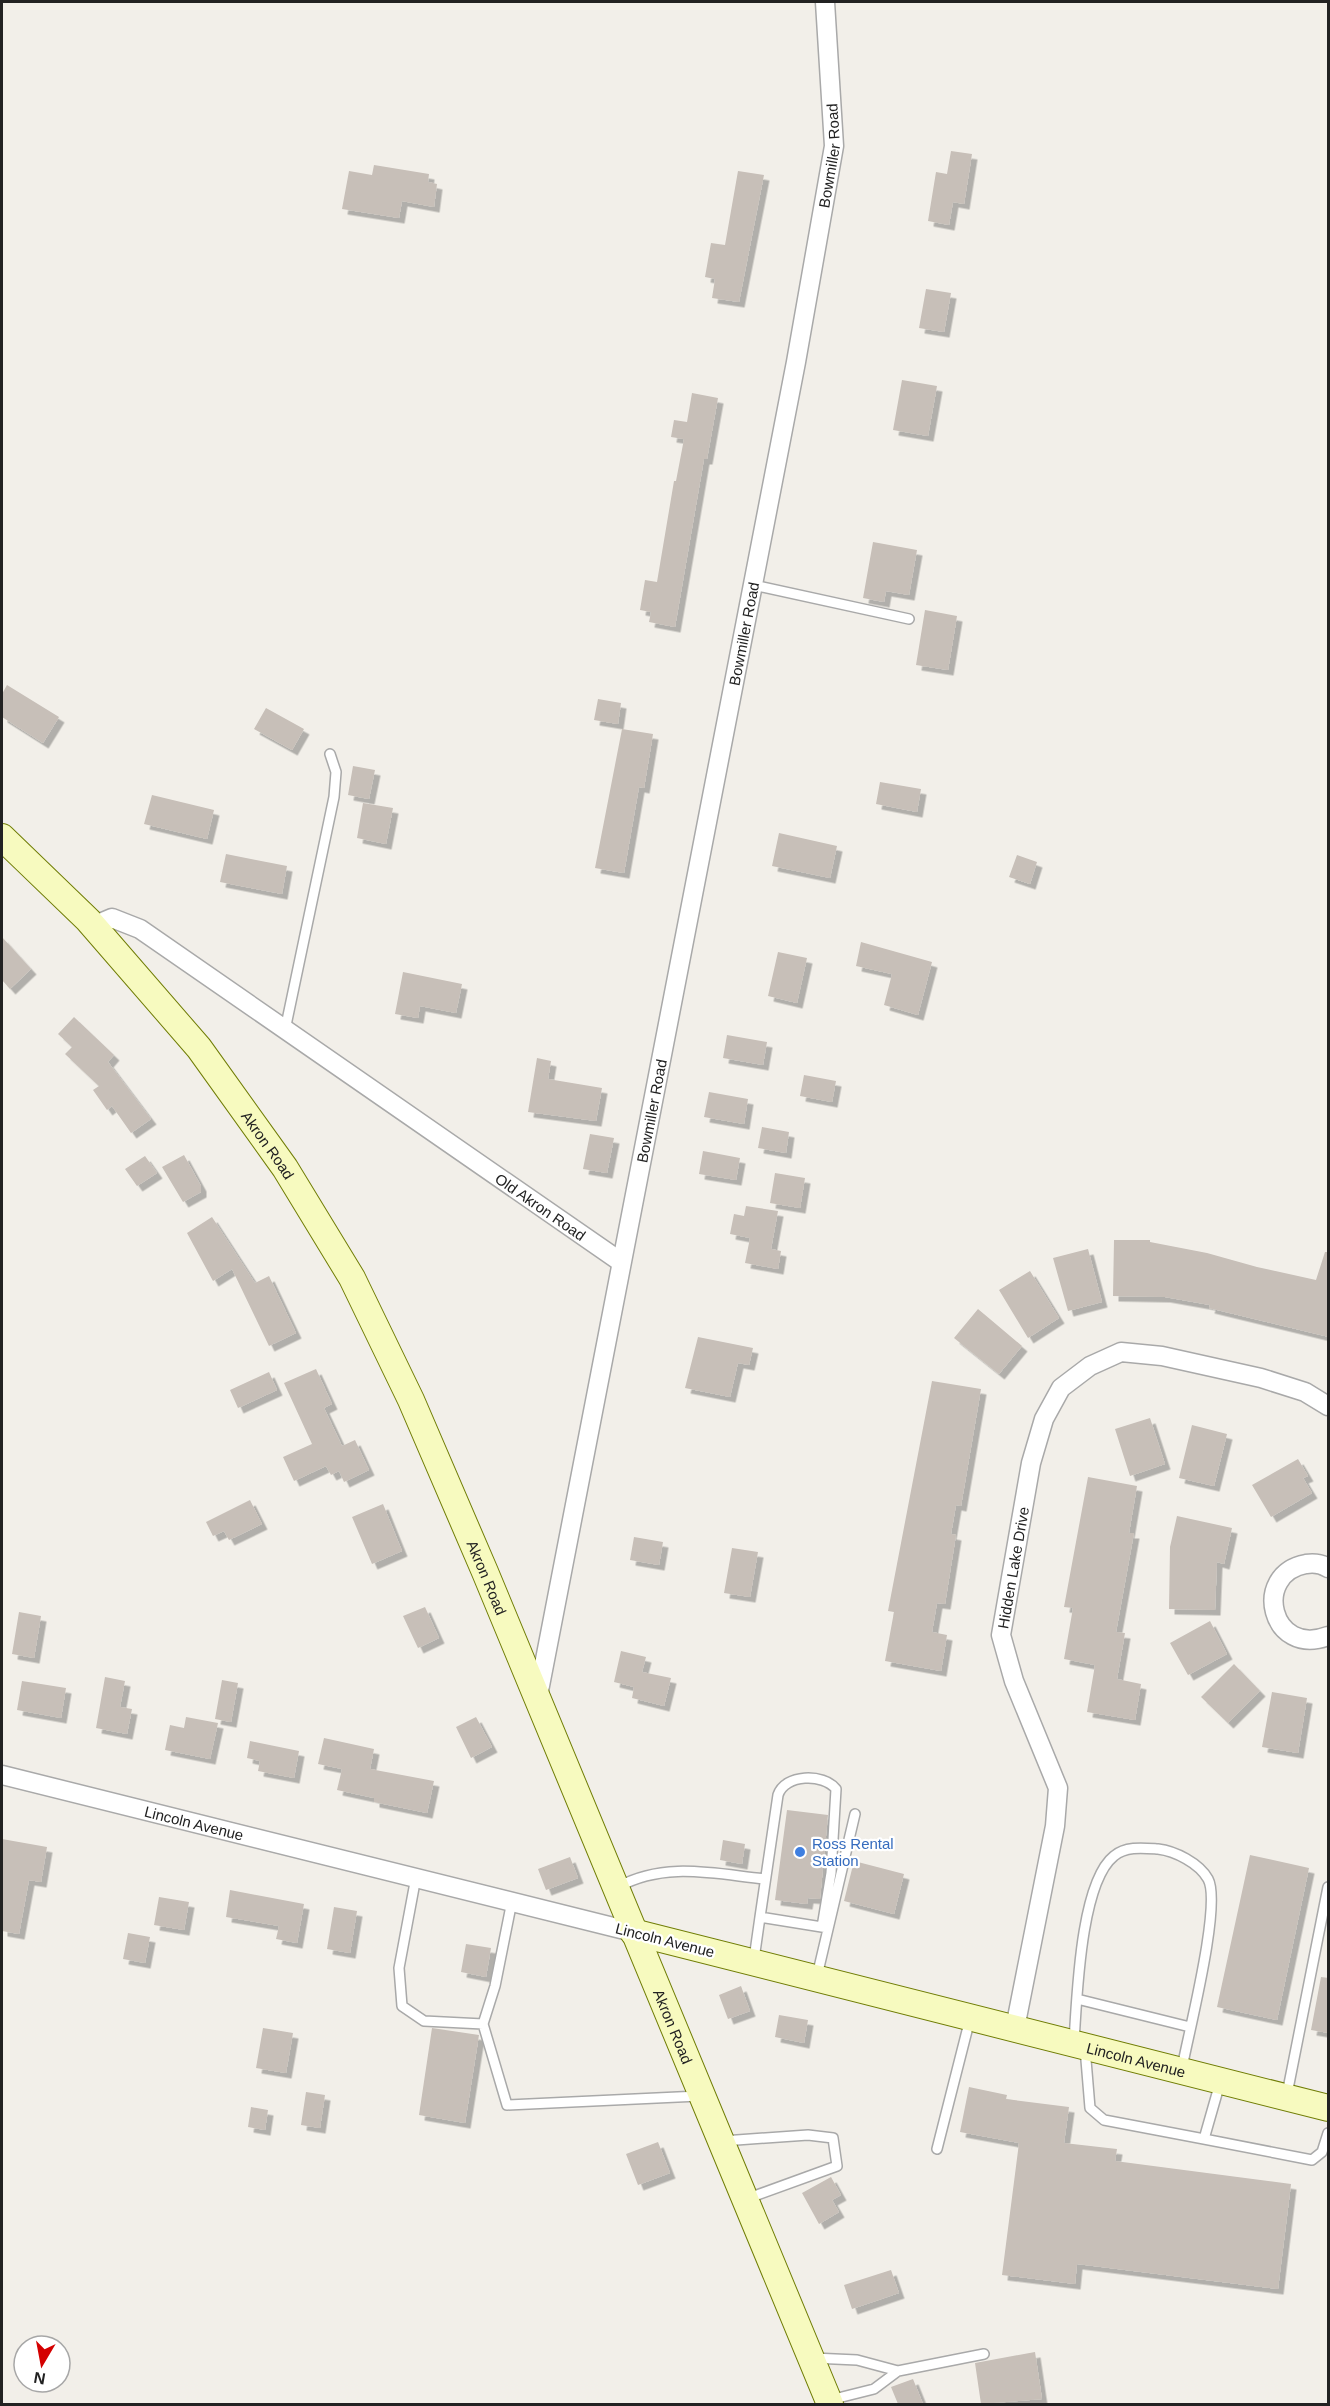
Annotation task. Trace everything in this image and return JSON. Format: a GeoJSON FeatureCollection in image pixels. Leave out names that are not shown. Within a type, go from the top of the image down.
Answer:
{"type":"FeatureCollection","features":[{"type":"Feature","properties":{"kind":"main road","name":"Akron Road"},"geometry":{"type":"LineString","coordinates":[[2,837],[93,926],[168,1012],[225,1083],[285,1168],[352,1278],[411,1400],[538,1696],[615,1889],[829,2402]]}},
{"type":"Feature","properties":{"kind":"main road","name":"Lincoln Avenue"},"geometry":{"type":"LineString","coordinates":[[633,1932],[1329,2108]]}},
{"type":"Feature","properties":{"kind":"street","name":"Bowmiller Road"},"geometry":{"type":"LineString","coordinates":[[621,1262],[753,585],[834,146],[825,2]]}},
{"type":"Feature","properties":{"kind":"street","name":"Old Akron Road"},"geometry":{"type":"LineString","coordinates":[[93,926],[112,918],[134,924],[621,1262]]}},
{"type":"Feature","properties":{"kind":"street"},"geometry":{"type":"LineString","coordinates":[[538,1696],[621,1262]]}},
{"type":"Feature","properties":{"kind":"street","name":"Hidden Lake Drive"},"geometry":{"type":"LineString","coordinates":[[1015,2028],[1055,1826],[1058,1788],[1014,1681],[1001,1635],[1031,1463],[1044,1419],[1061,1388],[1090,1366],[1121,1352],[1162,1356],[1261,1378],[1305,1392],[1329,1406]]}},
{"type":"Feature","properties":{"kind":"street"},"geometry":{"type":"LineString","coordinates":[[1329,1568],[1311,1563],[1299,1565],[1287,1572],[1279,1581],[1273,1606],[1280,1624],[1294,1636],[1306,1640],[1329,1636]]}},
{"type":"Feature","properties":{"kind":"street","name":"Lincoln Avenue"},"geometry":{"type":"LineString","coordinates":[[2,1775],[633,1932]]}},
{"type":"Feature","properties":{"kind":"lane"},"geometry":{"type":"LineString","coordinates":[[753,585],[909,619]]}},
{"type":"Feature","properties":{"kind":"lane"},"geometry":{"type":"LineString","coordinates":[[285,1030],[334,797],[336,772],[330,754]]}},
{"type":"Feature","properties":{"kind":"lane"},"geometry":{"type":"LineString","coordinates":[[753,1963],[781,1786],[789,1781],[802,1779],[831,1783],[836,1789],[836,1824],[825,1927],[816,1978]]}},
{"type":"Feature","properties":{"kind":"lane"},"geometry":{"type":"LineString","coordinates":[[825,1927],[855,1814]]}},
{"type":"Feature","properties":{"kind":"lane"},"geometry":{"type":"LineString","coordinates":[[1181,2070],[1207,1942],[1211,1900],[1208,1879],[1187,1860],[1167,1850],[1137,1847],[1114,1856],[1099,1876],[1085,1925],[1077,1999],[1079,2044],[1090,2108],[1104,2120],[1312,2160],[1322,2152],[1329,2133]]}},
{"type":"Feature","properties":{"kind":"lane"},"geometry":{"type":"LineString","coordinates":[[615,1889],[646,1875],[677,1870],[765,1879]]}},
{"type":"Feature","properties":{"kind":"lane"},"geometry":{"type":"LineString","coordinates":[[416,1877],[399,1968],[402,2006],[424,2021],[483,2024]]}},
{"type":"Feature","properties":{"kind":"lane"},"geometry":{"type":"LineString","coordinates":[[1286,2097],[1329,1887]]}},
{"type":"Feature","properties":{"kind":"lane"},"geometry":{"type":"LineString","coordinates":[[512,1902],[495,1986],[483,2024],[507,2105],[701,2096]]}},
{"type":"Feature","properties":{"kind":"lane"},"geometry":{"type":"LineString","coordinates":[[760,1917],[825,1927]]}},
{"type":"Feature","properties":{"kind":"lane"},"geometry":{"type":"LineString","coordinates":[[1077,1999],[1190,2027]]}},
{"type":"Feature","properties":{"kind":"lane"},"geometry":{"type":"LineString","coordinates":[[937,2149],[970,2016]]}},
{"type":"Feature","properties":{"kind":"lane"},"geometry":{"type":"LineString","coordinates":[[1204,2139],[1221,2080]]}},
{"type":"Feature","properties":{"kind":"lane"},"geometry":{"type":"LineString","coordinates":[[720,2142],[808,2135],[833,2138],[837,2166],[744,2200]]}},
{"type":"Feature","properties":{"kind":"lane"},"geometry":{"type":"LineString","coordinates":[[811,2358],[857,2361],[898,2371],[984,2354]]}},
{"type":"Feature","properties":{"kind":"lane"},"geometry":{"type":"LineString","coordinates":[[829,2402],[874,2389],[898,2371]]}},
{"type":"Feature","properties":{"kind":"building"},"geometry":{"type":"Polygon","coordinates":[[[951,151],[972,154],[964,204],[953,202],[949,225],[928,221],[936,172],[947,174],[951,151]]]}},
{"type":"Feature","properties":{"kind":"building"},"geometry":{"type":"Polygon","coordinates":[[[374,165],[429,174],[428,182],[437,184],[434,207],[402,201],[399,218],[342,209],[349,171],[372,175],[374,165]]]}},
{"type":"Feature","properties":{"kind":"building"},"geometry":{"type":"Polygon","coordinates":[[[738,171],[764,175],[739,302],[712,298],[715,279],[705,277],[711,243],[725,245],[738,171]]]}},
{"type":"Feature","properties":{"kind":"building"},"geometry":{"type":"Polygon","coordinates":[[[926,289],[951,293],[944,332],[919,328],[926,289]]]}},
{"type":"Feature","properties":{"kind":"building"},"geometry":{"type":"Polygon","coordinates":[[[902,380],[937,386],[928,436],[893,430],[902,380]]]}},
{"type":"Feature","properties":{"kind":"building"},"geometry":{"type":"Polygon","coordinates":[[[692,393],[718,398],[707,459],[704,459],[675,627],[649,622],[651,612],[640,610],[645,580],[657,582],[674,481],[676,481],[684,439],[671,437],[674,420],[687,422],[692,393]]]}},
{"type":"Feature","properties":{"kind":"building"},"geometry":{"type":"Polygon","coordinates":[[[873,542],[917,550],[909,595],[886,591],[884,602],[863,598],[873,542]]]}},
{"type":"Feature","properties":{"kind":"building"},"geometry":{"type":"Polygon","coordinates":[[[925,610],[957,616],[948,670],[916,665],[925,610]]]}},
{"type":"Feature","properties":{"kind":"building"},"geometry":{"type":"Polygon","coordinates":[[[7,685],[59,717],[43,743],[2,717],[2,694],[7,685]]]}},
{"type":"Feature","properties":{"kind":"building"},"geometry":{"type":"Polygon","coordinates":[[[598,699],[621,703],[618,724],[594,720],[598,699]]]}},
{"type":"Feature","properties":{"kind":"building"},"geometry":{"type":"Polygon","coordinates":[[[266,708],[304,729],[292,750],[254,729],[266,708]]]}},
{"type":"Feature","properties":{"kind":"building"},"geometry":{"type":"Polygon","coordinates":[[[622,729],[653,734],[644,788],[639,787],[624,873],[595,868],[622,729]]]}},
{"type":"Feature","properties":{"kind":"building"},"geometry":{"type":"Polygon","coordinates":[[[353,766],[375,770],[369,799],[348,795],[353,766]]]}},
{"type":"Feature","properties":{"kind":"building"},"geometry":{"type":"Polygon","coordinates":[[[880,782],[921,789],[917,812],[876,804],[880,782]]]}},
{"type":"Feature","properties":{"kind":"building"},"geometry":{"type":"Polygon","coordinates":[[[152,795],[214,810],[207,839],[144,824],[152,795]]]}},
{"type":"Feature","properties":{"kind":"building"},"geometry":{"type":"Polygon","coordinates":[[[363,803],[393,808],[386,844],[357,838],[363,803]]]}},
{"type":"Feature","properties":{"kind":"building"},"geometry":{"type":"Polygon","coordinates":[[[779,833],[837,846],[830,878],[772,866],[779,833]]]}},
{"type":"Feature","properties":{"kind":"building"},"geometry":{"type":"Polygon","coordinates":[[[226,854],[287,866],[282,894],[220,882],[226,854]]]}},
{"type":"Feature","properties":{"kind":"building"},"geometry":{"type":"Polygon","coordinates":[[[1017,855],[1037,862],[1030,884],[1009,877],[1017,855]]]}},
{"type":"Feature","properties":{"kind":"building"},"geometry":{"type":"Polygon","coordinates":[[[2,937],[31,969],[10,989],[2,980],[2,937]]]}},
{"type":"Feature","properties":{"kind":"building"},"geometry":{"type":"Polygon","coordinates":[[[861,942],[932,962],[918,1015],[884,1005],[892,974],[856,966],[861,942]]]}},
{"type":"Feature","properties":{"kind":"building"},"geometry":{"type":"Polygon","coordinates":[[[778,952],[807,958],[797,1003],[768,996],[778,952]]]}},
{"type":"Feature","properties":{"kind":"building"},"geometry":{"type":"Polygon","coordinates":[[[403,972],[462,984],[456,1013],[420,1006],[418,1018],[395,1014],[403,972]]]}},
{"type":"Feature","properties":{"kind":"building"},"geometry":{"type":"Polygon","coordinates":[[[74,1017],[114,1055],[108,1062],[151,1119],[131,1133],[112,1106],[107,1110],[93,1090],[99,1086],[65,1054],[72,1047],[58,1034],[74,1017]]]}},
{"type":"Feature","properties":{"kind":"building"},"geometry":{"type":"Polygon","coordinates":[[[727,1035],[767,1042],[763,1065],[723,1058],[727,1035]]]}},
{"type":"Feature","properties":{"kind":"building"},"geometry":{"type":"Polygon","coordinates":[[[537,1058],[551,1061],[548,1079],[602,1088],[596,1121],[528,1112],[537,1058]]]}},
{"type":"Feature","properties":{"kind":"building"},"geometry":{"type":"Polygon","coordinates":[[[804,1075],[836,1081],[832,1102],[800,1096],[804,1075]]]}},
{"type":"Feature","properties":{"kind":"building"},"geometry":{"type":"Polygon","coordinates":[[[709,1092],[748,1099],[744,1124],[704,1117],[709,1092]]]}},
{"type":"Feature","properties":{"kind":"building"},"geometry":{"type":"Polygon","coordinates":[[[762,1127],[789,1132],[786,1153],[758,1148],[762,1127]]]}},
{"type":"Feature","properties":{"kind":"building"},"geometry":{"type":"Polygon","coordinates":[[[590,1134],[614,1138],[607,1173],[583,1169],[590,1134]]]}},
{"type":"Feature","properties":{"kind":"building"},"geometry":{"type":"Polygon","coordinates":[[[703,1151],[740,1158],[736,1180],[699,1174],[703,1151]]]}},
{"type":"Feature","properties":{"kind":"building"},"geometry":{"type":"Polygon","coordinates":[[[184,1155],[201,1186],[201,1192],[183,1202],[162,1167],[184,1155]]]}},
{"type":"Feature","properties":{"kind":"building"},"geometry":{"type":"Polygon","coordinates":[[[145,1156],[157,1173],[137,1186],[125,1169],[145,1156]]]}},
{"type":"Feature","properties":{"kind":"building"},"geometry":{"type":"Polygon","coordinates":[[[775,1173],[805,1178],[800,1208],[770,1203],[775,1173]]]}},
{"type":"Feature","properties":{"kind":"building"},"geometry":{"type":"Polygon","coordinates":[[[746,1206],[778,1211],[771,1249],[781,1251],[778,1269],[745,1263],[750,1238],[730,1234],[734,1214],[744,1216],[746,1206]]]}},
{"type":"Feature","properties":{"kind":"building"},"geometry":{"type":"Polygon","coordinates":[[[212,1217],[255,1283],[269,1276],[296,1333],[269,1346],[232,1269],[213,1281],[187,1233],[212,1217]]]}},
{"type":"Feature","properties":{"kind":"building"},"geometry":{"type":"Polygon","coordinates":[[[1114,1240],[1150,1240],[1150,1242],[1207,1253],[1316,1280],[1325,1252],[1329,1252],[1329,1337],[1209,1308],[1210,1305],[1165,1297],[1113,1296],[1114,1240]]]}},
{"type":"Feature","properties":{"kind":"building"},"geometry":{"type":"Polygon","coordinates":[[[1088,1249],[1102,1302],[1068,1311],[1053,1258],[1088,1249]]]}},
{"type":"Feature","properties":{"kind":"building"},"geometry":{"type":"Polygon","coordinates":[[[1030,1271],[1059,1318],[1028,1338],[999,1290],[1030,1271]]]}},
{"type":"Feature","properties":{"kind":"building"},"geometry":{"type":"Polygon","coordinates":[[[978,1309],[1022,1346],[999,1374],[954,1338],[978,1309]]]}},
{"type":"Feature","properties":{"kind":"building"},"geometry":{"type":"Polygon","coordinates":[[[698,1337],[753,1348],[749,1365],[738,1363],[730,1397],[685,1388],[698,1337]]]}},
{"type":"Feature","properties":{"kind":"building"},"geometry":{"type":"Polygon","coordinates":[[[316,1369],[332,1404],[324,1408],[342,1446],[355,1440],[369,1470],[344,1482],[339,1471],[331,1475],[326,1466],[294,1481],[283,1457],[312,1444],[284,1383],[316,1369]]]}},
{"type":"Feature","properties":{"kind":"building"},"geometry":{"type":"Polygon","coordinates":[[[269,1372],[277,1390],[238,1408],[230,1390],[269,1372]]]}},
{"type":"Feature","properties":{"kind":"building"},"geometry":{"type":"Polygon","coordinates":[[[932,1381],[981,1389],[961,1506],[956,1505],[951,1534],[956,1535],[945,1604],[937,1603],[932,1632],[947,1635],[941,1671],[885,1661],[894,1612],[888,1611],[932,1381]]]}},
{"type":"Feature","properties":{"kind":"building"},"geometry":{"type":"Polygon","coordinates":[[[1150,1418],[1165,1464],[1130,1476],[1115,1429],[1150,1418]]]}},
{"type":"Feature","properties":{"kind":"building"},"geometry":{"type":"Polygon","coordinates":[[[1192,1425],[1227,1434],[1214,1486],[1179,1478],[1192,1425]]]}},
{"type":"Feature","properties":{"kind":"building"},"geometry":{"type":"Polygon","coordinates":[[[1298,1459],[1308,1476],[1303,1478],[1312,1493],[1271,1517],[1252,1485],[1298,1459]]]}},
{"type":"Feature","properties":{"kind":"building"},"geometry":{"type":"Polygon","coordinates":[[[1088,1477],[1137,1486],[1129,1533],[1134,1533],[1116,1632],[1125,1633],[1117,1679],[1141,1684],[1135,1720],[1087,1712],[1095,1665],[1064,1659],[1073,1608],[1064,1607],[1088,1477]]]}},
{"type":"Feature","properties":{"kind":"building"},"geometry":{"type":"Polygon","coordinates":[[[250,1500],[262,1524],[229,1540],[224,1531],[213,1536],[206,1522],[250,1500]]]}},
{"type":"Feature","properties":{"kind":"building"},"geometry":{"type":"Polygon","coordinates":[[[383,1504],[402,1551],[372,1564],[352,1517],[383,1504]]]}},
{"type":"Feature","properties":{"kind":"building"},"geometry":{"type":"Polygon","coordinates":[[[1177,1516],[1232,1528],[1224,1564],[1217,1562],[1215,1610],[1169,1609],[1170,1547],[1177,1516]]]}},
{"type":"Feature","properties":{"kind":"building"},"geometry":{"type":"Polygon","coordinates":[[[634,1537],[663,1542],[659,1565],[630,1560],[634,1537]]]}},
{"type":"Feature","properties":{"kind":"building"},"geometry":{"type":"Polygon","coordinates":[[[732,1548],[758,1552],[750,1597],[724,1593],[732,1548]]]}},
{"type":"Feature","properties":{"kind":"building"},"geometry":{"type":"Polygon","coordinates":[[[425,1607],[439,1638],[418,1648],[403,1616],[425,1607]]]}},
{"type":"Feature","properties":{"kind":"building"},"geometry":{"type":"Polygon","coordinates":[[[19,1612],[41,1616],[34,1658],[12,1654],[19,1612]]]}},
{"type":"Feature","properties":{"kind":"building"},"geometry":{"type":"Polygon","coordinates":[[[1210,1621],[1227,1654],[1188,1675],[1170,1643],[1210,1621]]]}},
{"type":"Feature","properties":{"kind":"building"},"geometry":{"type":"Polygon","coordinates":[[[621,1651],[646,1657],[642,1672],[671,1678],[664,1706],[632,1698],[634,1687],[614,1682],[621,1651]]]}},
{"type":"Feature","properties":{"kind":"building"},"geometry":{"type":"Polygon","coordinates":[[[1234,1664],[1260,1691],[1228,1723],[1201,1697],[1234,1664]]]}},
{"type":"Feature","properties":{"kind":"building"},"geometry":{"type":"Polygon","coordinates":[[[105,1677],[125,1681],[120,1707],[132,1709],[127,1734],[96,1728],[105,1677]]]}},
{"type":"Feature","properties":{"kind":"building"},"geometry":{"type":"Polygon","coordinates":[[[222,1680],[238,1683],[231,1722],[215,1719],[222,1680]]]}},
{"type":"Feature","properties":{"kind":"building"},"geometry":{"type":"Polygon","coordinates":[[[22,1681],[66,1688],[61,1718],[17,1710],[22,1681]]]}},
{"type":"Feature","properties":{"kind":"building"},"geometry":{"type":"Polygon","coordinates":[[[1272,1692],[1307,1698],[1298,1753],[1262,1747],[1272,1692]]]}},
{"type":"Feature","properties":{"kind":"building"},"geometry":{"type":"Polygon","coordinates":[[[186,1717],[218,1723],[210,1759],[165,1750],[170,1725],[184,1728],[186,1717]]]}},
{"type":"Feature","properties":{"kind":"building"},"geometry":{"type":"Polygon","coordinates":[[[476,1717],[492,1747],[471,1758],[456,1727],[476,1717]]]}},
{"type":"Feature","properties":{"kind":"building"},"geometry":{"type":"Polygon","coordinates":[[[324,1738],[374,1749],[370,1769],[434,1781],[427,1813],[374,1802],[374,1798],[337,1790],[342,1769],[318,1764],[324,1738]]]}},
{"type":"Feature","properties":{"kind":"building"},"geometry":{"type":"Polygon","coordinates":[[[250,1741],[299,1751],[294,1778],[258,1771],[260,1761],[247,1758],[250,1741]]]}},
{"type":"Feature","properties":{"kind":"building"},"geometry":{"type":"Polygon","coordinates":[[[787,1810],[828,1815],[820,1899],[808,1898],[807,1904],[775,1900],[787,1810]]]}},
{"type":"Feature","properties":{"kind":"building"},"geometry":{"type":"Polygon","coordinates":[[[2,1839],[47,1847],[41,1882],[29,1880],[19,1934],[2,1931],[2,1839]]]}},
{"type":"Feature","properties":{"kind":"building"},"geometry":{"type":"Polygon","coordinates":[[[723,1840],[745,1844],[742,1864],[720,1860],[723,1840]]]}},
{"type":"Feature","properties":{"kind":"building"},"geometry":{"type":"Polygon","coordinates":[[[1250,1855],[1309,1868],[1277,2020],[1217,2007],[1250,1855]]]}},
{"type":"Feature","properties":{"kind":"building"},"geometry":{"type":"Polygon","coordinates":[[[570,1857],[578,1878],[546,1890],[538,1869],[570,1857]]]}},
{"type":"Feature","properties":{"kind":"building"},"geometry":{"type":"Polygon","coordinates":[[[854,1861],[904,1874],[894,1914],[844,1901],[854,1861]]]}},
{"type":"Feature","properties":{"kind":"building"},"geometry":{"type":"Polygon","coordinates":[[[230,1890],[304,1904],[297,1943],[276,1939],[279,1926],[226,1917],[230,1890]]]}},
{"type":"Feature","properties":{"kind":"building"},"geometry":{"type":"Polygon","coordinates":[[[159,1897],[189,1902],[184,1930],[154,1925],[159,1897]]]}},
{"type":"Feature","properties":{"kind":"building"},"geometry":{"type":"Polygon","coordinates":[[[334,1907],[357,1911],[350,1953],[327,1949],[334,1907]]]}},
{"type":"Feature","properties":{"kind":"building"},"geometry":{"type":"Polygon","coordinates":[[[128,1933],[150,1937],[145,1963],[123,1959],[128,1933]]]}},
{"type":"Feature","properties":{"kind":"building"},"geometry":{"type":"Polygon","coordinates":[[[466,1944],[491,1948],[486,1977],[461,1972],[466,1944]]]}},
{"type":"Feature","properties":{"kind":"building"},"geometry":{"type":"Polygon","coordinates":[[[1321,1977],[1329,1978],[1329,2033],[1311,2030],[1321,1977]]]}},
{"type":"Feature","properties":{"kind":"building"},"geometry":{"type":"Polygon","coordinates":[[[741,1986],[750,2011],[728,2019],[719,1995],[741,1986]]]}},
{"type":"Feature","properties":{"kind":"building"},"geometry":{"type":"Polygon","coordinates":[[[779,2015],[808,2020],[804,2043],[775,2037],[779,2015]]]}},
{"type":"Feature","properties":{"kind":"building"},"geometry":{"type":"Polygon","coordinates":[[[263,2028],[293,2033],[286,2073],[256,2068],[263,2028]]]}},
{"type":"Feature","properties":{"kind":"building"},"geometry":{"type":"Polygon","coordinates":[[[432,2028],[479,2035],[465,2123],[419,2115],[432,2028]]]}},
{"type":"Feature","properties":{"kind":"building"},"geometry":{"type":"Polygon","coordinates":[[[969,2087],[1007,2095],[1006,2099],[1069,2107],[1064,2143],[1117,2149],[1115,2161],[1291,2184],[1278,2289],[1077,2264],[1075,2284],[1002,2275],[1019,2143],[960,2132],[969,2087]]]}},
{"type":"Feature","properties":{"kind":"building"},"geometry":{"type":"Polygon","coordinates":[[[306,2092],[325,2095],[320,2128],[301,2125],[306,2092]]]}},
{"type":"Feature","properties":{"kind":"building"},"geometry":{"type":"Polygon","coordinates":[[[251,2107],[268,2110],[265,2130],[248,2127],[251,2107]]]}},
{"type":"Feature","properties":{"kind":"building"},"geometry":{"type":"Polygon","coordinates":[[[658,2142],[670,2173],[638,2185],[626,2154],[658,2142]]]}},
{"type":"Feature","properties":{"kind":"building"},"geometry":{"type":"Polygon","coordinates":[[[831,2177],[841,2195],[832,2200],[839,2212],[819,2224],[802,2193],[831,2177]]]}},
{"type":"Feature","properties":{"kind":"building"},"geometry":{"type":"Polygon","coordinates":[[[891,2270],[899,2293],[852,2309],[844,2285],[891,2270]]]}},
{"type":"Feature","properties":{"kind":"building"},"geometry":{"type":"Polygon","coordinates":[[[1035,2352],[1042,2399],[981,2404],[975,2363],[1035,2352]]]}},
{"type":"Feature","properties":{"kind":"building"},"geometry":{"type":"Polygon","coordinates":[[[913,2379],[923,2404],[898,2404],[891,2387],[913,2379]]]}},
{"type":"Feature","properties":{"kind":"place","name":"Ross Rental Station"},"geometry":{"type":"Point","coordinates":[800,1852]}}]}
